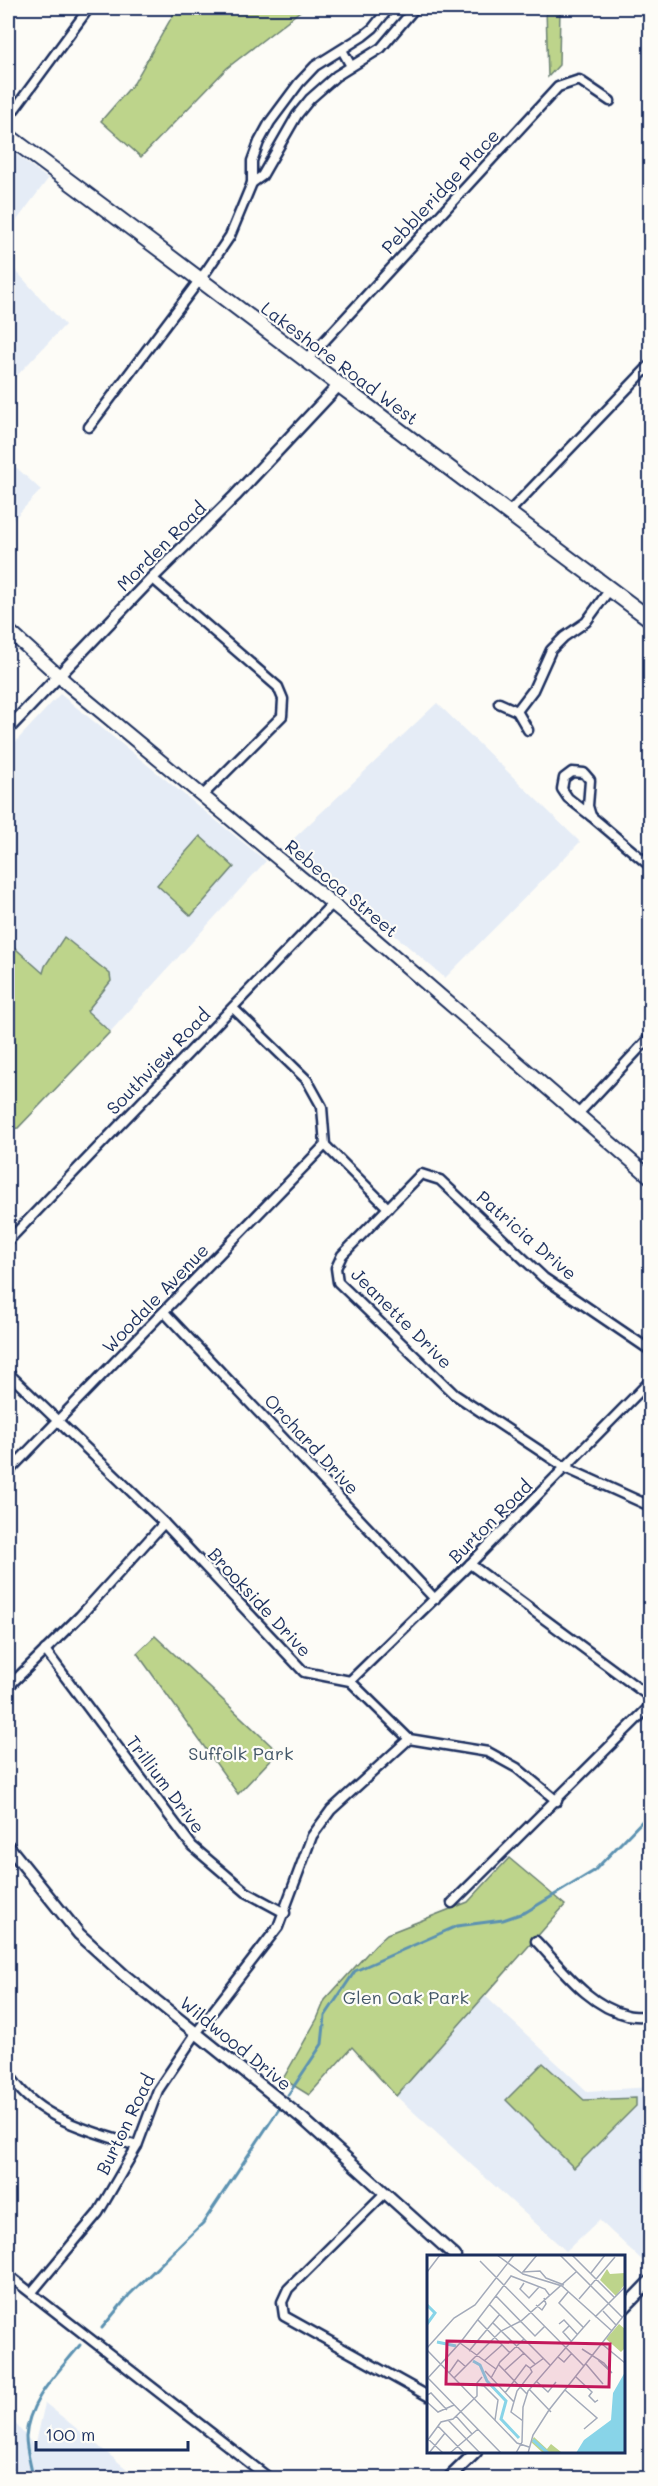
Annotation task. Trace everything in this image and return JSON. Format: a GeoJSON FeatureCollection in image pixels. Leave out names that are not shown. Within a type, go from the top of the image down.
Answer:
{"type":"FeatureCollection","features":[{"type":"Feature","properties":{"kind":"main road","name":"Lakeshore Road West"},"geometry":{"type":"LineString","coordinates":[[8,136],[651,619]]}},
{"type":"Feature","properties":{"kind":"main road","name":"Rebecca Street"},"geometry":{"type":"LineString","coordinates":[[8,630],[59,676],[332,904],[651,1177]]}},
{"type":"Feature","properties":{"kind":"street"},"geometry":{"type":"LineString","coordinates":[[8,118],[89,8]]}},
{"type":"Feature","properties":{"kind":"street"},"geometry":{"type":"LineString","coordinates":[[89,426],[230,236],[252,183],[252,161],[259,142],[282,105],[298,83],[315,66],[373,28],[389,8]]}},
{"type":"Feature","properties":{"kind":"street"},"geometry":{"type":"LineString","coordinates":[[252,183],[262,176],[297,115],[324,86],[381,48],[415,8]]}},
{"type":"Feature","properties":{"kind":"street"},"geometry":{"type":"LineString","coordinates":[[342,50],[351,66]]}},
{"type":"Feature","properties":{"kind":"street","name":"Pebbleridge Place"},"geometry":{"type":"LineString","coordinates":[[306,360],[558,87],[579,80],[610,101]]}},
{"type":"Feature","properties":{"kind":"street"},"geometry":{"type":"LineString","coordinates":[[282,105],[297,115]]}},
{"type":"Feature","properties":{"kind":"street"},"geometry":{"type":"LineString","coordinates":[[508,513],[651,365]]}},
{"type":"Feature","properties":{"kind":"street","name":"Morden Road"},"geometry":{"type":"LineString","coordinates":[[8,729],[152,578],[235,496],[338,386]]}},
{"type":"Feature","properties":{"kind":"street"},"geometry":{"type":"LineString","coordinates":[[152,578],[278,687],[283,699],[282,716],[203,795]]}},
{"type":"Feature","properties":{"kind":"street"},"geometry":{"type":"LineString","coordinates":[[517,711],[533,690],[551,650],[564,637],[586,622],[610,589]]}},
{"type":"Feature","properties":{"kind":"street"},"geometry":{"type":"LineString","coordinates":[[499,703],[517,711],[528,730]]}},
{"type":"Feature","properties":{"kind":"street"},"geometry":{"type":"LineString","coordinates":[[591,816],[588,806],[590,780],[581,772],[569,774],[563,782],[563,792],[591,816],[651,866]]}},
{"type":"Feature","properties":{"kind":"street","name":"Southview Road"},"geometry":{"type":"LineString","coordinates":[[8,1241],[332,904]]}},
{"type":"Feature","properties":{"kind":"street"},"geometry":{"type":"LineString","coordinates":[[233,1008],[307,1080],[322,1107],[325,1145],[388,1208]]}},
{"type":"Feature","properties":{"kind":"street"},"geometry":{"type":"LineString","coordinates":[[578,1114],[651,1037]]}},
{"type":"Feature","properties":{"kind":"street","name":"Woodale Avenue"},"geometry":{"type":"LineString","coordinates":[[8,1472],[165,1313],[325,1145]]}},
{"type":"Feature","properties":{"kind":"street","name":"Patricia Drive"},"geometry":{"type":"LineString","coordinates":[[388,1208],[421,1174],[440,1180],[544,1278],[651,1350]]}},
{"type":"Feature","properties":{"kind":"street","name":"Jeanette Drive"},"geometry":{"type":"LineString","coordinates":[[388,1208],[342,1255],[336,1268],[338,1282],[454,1394],[566,1468],[651,1506]]}},
{"type":"Feature","properties":{"kind":"street","name":"Orchard Drive"},"geometry":{"type":"LineString","coordinates":[[165,1313],[435,1599]]}},
{"type":"Feature","properties":{"kind":"street","name":"Brookside Drive"},"geometry":{"type":"LineString","coordinates":[[8,1372],[164,1523],[304,1672],[350,1681]]}},
{"type":"Feature","properties":{"kind":"street","name":"Burton Road"},"geometry":{"type":"LineString","coordinates":[[350,1681],[435,1599],[651,1381]]}},
{"type":"Feature","properties":{"kind":"street"},"geometry":{"type":"LineString","coordinates":[[8,1687],[80,1616],[164,1523]]}},
{"type":"Feature","properties":{"kind":"street"},"geometry":{"type":"LineString","coordinates":[[470,1564],[651,1697]]}},
{"type":"Feature","properties":{"kind":"street","name":"Trillium Drive"},"geometry":{"type":"LineString","coordinates":[[45,1650],[192,1846],[246,1892],[285,1913]]}},
{"type":"Feature","properties":{"kind":"street"},"geometry":{"type":"LineString","coordinates":[[350,1681],[409,1739],[488,1752],[518,1768],[557,1801]]}},
{"type":"Feature","properties":{"kind":"street"},"geometry":{"type":"LineString","coordinates":[[452,1904],[651,1706]]}},
{"type":"Feature","properties":{"kind":"street","name":"Burton Road"},"geometry":{"type":"LineString","coordinates":[[32,2292],[98,2213],[137,2146],[158,2090],[197,2032],[278,1927],[312,1836],[330,1809],[409,1739]]}},
{"type":"Feature","properties":{"kind":"street","name":"Wildwood Drive"},"geometry":{"type":"LineString","coordinates":[[8,1846],[79,1934],[124,1975],[303,2119],[454,2255]]}},
{"type":"Feature","properties":{"kind":"street"},"geometry":{"type":"LineString","coordinates":[[536,1941],[578,1986],[602,2006],[628,2015],[651,2016]]}},
{"type":"Feature","properties":{"kind":"street"},"geometry":{"type":"LineString","coordinates":[[8,2072],[17,2090],[58,2120],[137,2146]]}},
{"type":"Feature","properties":{"kind":"street"},"geometry":{"type":"LineString","coordinates":[[385,2193],[288,2289],[282,2302],[284,2316],[427,2395]]}},
{"type":"Feature","properties":{"kind":"street"},"geometry":{"type":"LineString","coordinates":[[8,2274],[269,2478]]}},
{"type":"Feature","properties":{"kind":"street"},"geometry":{"type":"LineString","coordinates":[[625,2307],[651,2281]]}},
{"type":"Feature","properties":{"kind":"street"},"geometry":{"type":"LineString","coordinates":[[449,2478],[474,2453]]}},
{"type":"Feature","properties":{"kind":"shaded area"},"geometry":{"type":"Polygon","coordinates":[[[8,148],[48,179],[8,232],[8,148]]]}},
{"type":"Feature","properties":{"kind":"shaded area"},"geometry":{"type":"Polygon","coordinates":[[[8,262],[65,325],[8,385],[8,262]]]}},
{"type":"Feature","properties":{"kind":"shaded area"},"geometry":{"type":"Polygon","coordinates":[[[8,460],[41,490],[8,525],[8,460]]]}},
{"type":"Feature","properties":{"kind":"shaded area"},"geometry":{"type":"Polygon","coordinates":[[[60,694],[266,861],[110,1032],[8,942],[8,750],[60,694]]]}},
{"type":"Feature","properties":{"kind":"shaded area"},"geometry":{"type":"Polygon","coordinates":[[[437,703],[580,842],[445,978],[288,844],[437,703]]]}},
{"type":"Feature","properties":{"kind":"shaded area"},"geometry":{"type":"Polygon","coordinates":[[[484,1995],[587,2091],[650,2087],[650,2256],[644,2262],[599,2220],[566,2251],[396,2096],[484,1995]]]}},
{"type":"Feature","properties":{"kind":"shaded area"},"geometry":{"type":"Polygon","coordinates":[[[45,2403],[138,2478],[8,2478],[8,2415],[35,2447],[45,2403]]]}},
{"type":"Feature","properties":{"kind":"green space"},"geometry":{"type":"Polygon","coordinates":[[[177,8],[304,8],[227,68],[141,157],[101,121],[134,83],[177,8]]]}},
{"type":"Feature","properties":{"kind":"green space"},"geometry":{"type":"Polygon","coordinates":[[[546,8],[560,8],[559,65],[548,77],[546,8]]]}},
{"type":"Feature","properties":{"kind":"green space"},"geometry":{"type":"Polygon","coordinates":[[[200,836],[234,867],[191,916],[157,885],[200,836]]]}},
{"type":"Feature","properties":{"kind":"green space"},"geometry":{"type":"Polygon","coordinates":[[[64,937],[110,974],[111,981],[87,1011],[110,1032],[18,1128],[8,1129],[8,942],[43,973],[64,937]]]}},
{"type":"Feature","properties":{"kind":"green space","name":"Suffolk Park"},"geometry":{"type":"Polygon","coordinates":[[[155,1636],[278,1752],[238,1794],[137,1653],[155,1636]]]}},
{"type":"Feature","properties":{"kind":"green space","name":"Glen Oak Park"},"geometry":{"type":"Polygon","coordinates":[[[509,1858],[565,1905],[396,2096],[352,2047],[309,2095],[283,2079],[317,2019],[325,2000],[375,1945],[387,1934],[468,1902],[509,1858]]]}},
{"type":"Feature","properties":{"kind":"green space"},"geometry":{"type":"Polygon","coordinates":[[[543,2063],[584,2100],[636,2098],[636,2106],[574,2168],[506,2100],[543,2063]]]}},
{"type":"Feature","properties":{"kind":"waterway"},"geometry":{"type":"LineString","coordinates":[[288,2095],[322,2044],[325,2016],[355,1971],[457,1926],[503,1920],[526,1912],[594,1871],[650,1813]]}},
{"type":"Feature","properties":{"kind":"waterway"},"geometry":{"type":"LineString","coordinates":[[102,2328],[129,2295],[203,2223],[279,2109]]}},
{"type":"Feature","properties":{"kind":"waterway"},"geometry":{"type":"LineString","coordinates":[[33,2478],[26,2437],[32,2411],[38,2399],[80,2345]]}}]}
